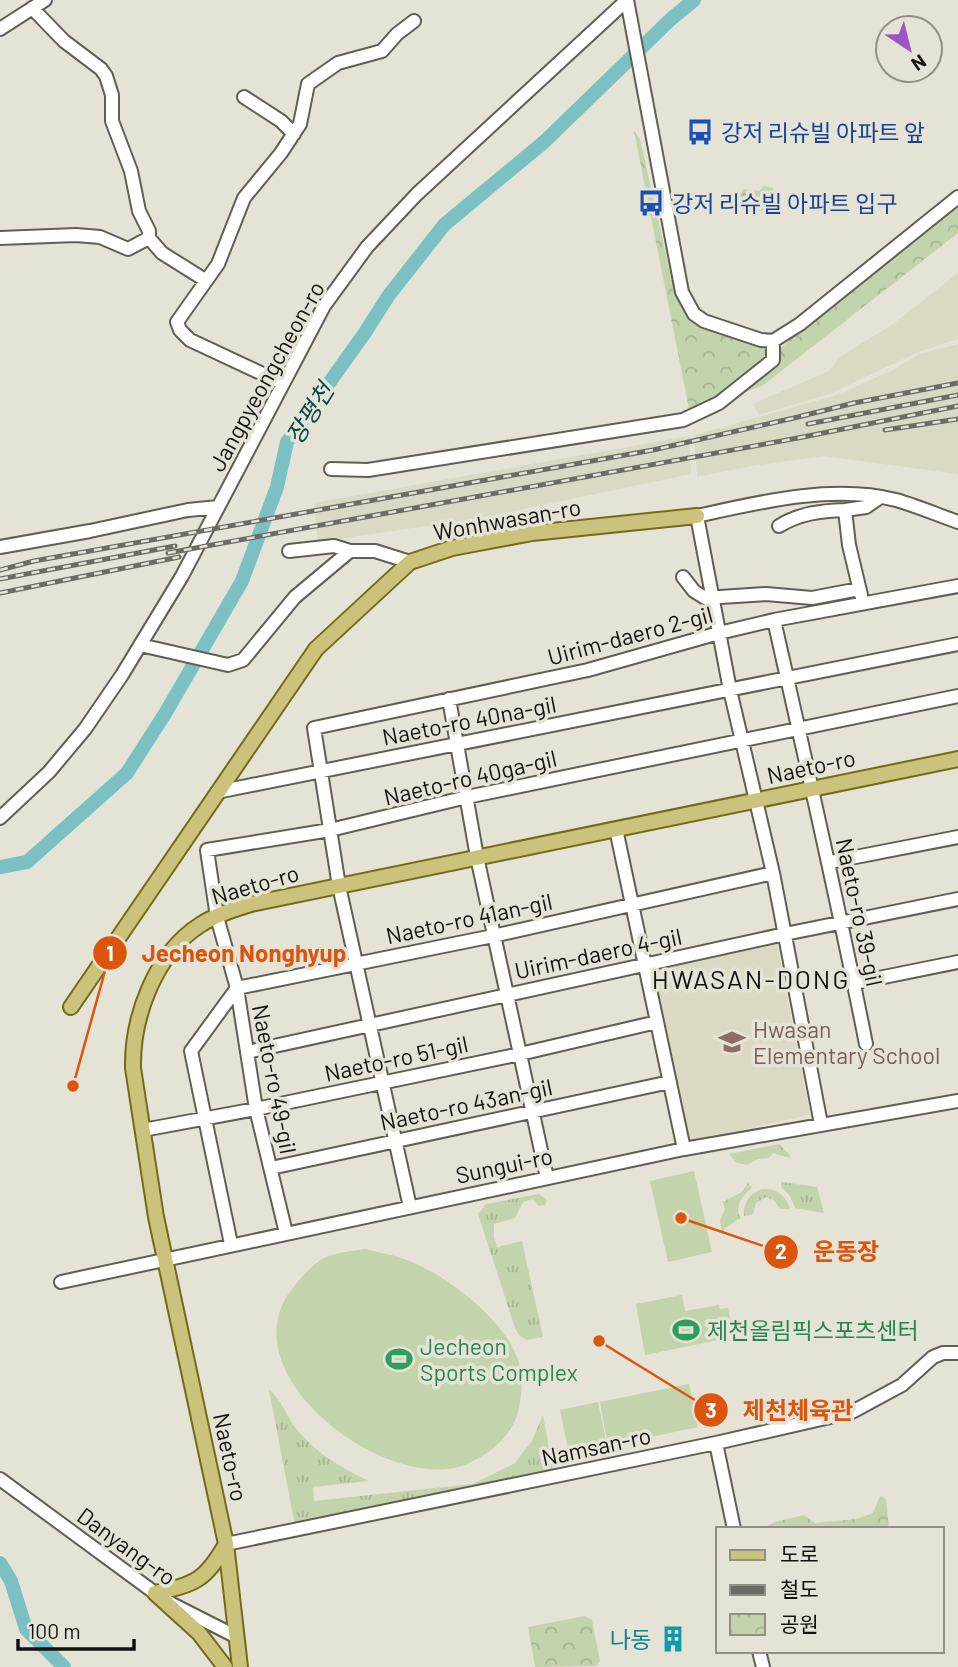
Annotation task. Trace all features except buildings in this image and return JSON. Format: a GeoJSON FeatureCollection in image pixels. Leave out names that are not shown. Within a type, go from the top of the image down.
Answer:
{"type":"FeatureCollection","features":[{"type":"Feature","properties":{"kind":"main road","name":"Wonhwasan-ro"},"geometry":{"type":"LineString","coordinates":[[71,1007],[316,649],[410,562],[452,548],[532,533],[697,516]]}},
{"type":"Feature","properties":{"kind":"main road","name":"Naeto-ro"},"geometry":{"type":"LineString","coordinates":[[240,1667],[226,1544],[167,1258],[156,1217],[133,1068],[133,1045],[139,1018],[166,959],[180,942],[200,925],[251,904],[958,760]]}},
{"type":"Feature","properties":{"kind":"main road"},"geometry":{"type":"LineString","coordinates":[[155,1593],[196,1582],[217,1561],[226,1544]]}},
{"type":"Feature","properties":{"kind":"main road"},"geometry":{"type":"LineString","coordinates":[[155,1593],[199,1633],[225,1667]]}},
{"type":"Feature","properties":{"kind":"street"},"geometry":{"type":"LineString","coordinates":[[0,29],[44,0]]}},
{"type":"Feature","properties":{"kind":"street"},"geometry":{"type":"LineString","coordinates":[[627,0],[682,292],[694,314],[704,321],[761,340],[774,341],[800,324],[958,197]]}},
{"type":"Feature","properties":{"kind":"street","name":"Jangpyeongcheon-ro"},"geometry":{"type":"LineString","coordinates":[[0,818],[49,772],[146,647],[324,306],[391,219],[627,0]]}},
{"type":"Feature","properties":{"kind":"street"},"geometry":{"type":"LineString","coordinates":[[32,8],[64,41],[101,69],[106,76],[112,94],[112,121],[131,171],[139,211],[149,231],[149,238],[162,253],[205,280]]}},
{"type":"Feature","properties":{"kind":"street"},"geometry":{"type":"LineString","coordinates":[[282,383],[199,345],[184,335],[178,326],[178,318],[221,257],[239,206],[300,124],[306,88],[313,79],[338,64],[382,51],[414,21]]}},
{"type":"Feature","properties":{"kind":"street"},"geometry":{"type":"LineString","coordinates":[[244,97],[281,121],[294,134]]}},
{"type":"Feature","properties":{"kind":"street"},"geometry":{"type":"LineString","coordinates":[[0,239],[91,236],[128,249],[149,238]]}},
{"type":"Feature","properties":{"kind":"street"},"geometry":{"type":"LineString","coordinates":[[331,469],[368,470],[683,420],[719,403],[773,360],[774,341]]}},
{"type":"Feature","properties":{"kind":"street","name":"Wonhwasan-ro"},"geometry":{"type":"LineString","coordinates":[[697,516],[757,502],[835,494],[895,500],[958,522]]}},
{"type":"Feature","properties":{"kind":"street"},"geometry":{"type":"LineString","coordinates":[[779,526],[793,517],[866,506],[879,498]]}},
{"type":"Feature","properties":{"kind":"street"},"geometry":{"type":"LineString","coordinates":[[0,547],[188,510],[218,508]]}},
{"type":"Feature","properties":{"kind":"street"},"geometry":{"type":"LineString","coordinates":[[845,510],[849,545],[863,603]]}},
{"type":"Feature","properties":{"kind":"street"},"geometry":{"type":"LineString","coordinates":[[697,516],[730,691],[773,873],[821,1124]]}},
{"type":"Feature","properties":{"kind":"street"},"geometry":{"type":"LineString","coordinates":[[289,551],[334,547],[350,551],[376,551],[410,562]]}},
{"type":"Feature","properties":{"kind":"street"},"geometry":{"type":"LineString","coordinates":[[146,647],[220,664],[228,665],[243,660],[295,597],[350,551]]}},
{"type":"Feature","properties":{"kind":"street"},"geometry":{"type":"LineString","coordinates":[[683,577],[700,596],[712,598],[766,594],[812,598],[859,589]]}},
{"type":"Feature","properties":{"kind":"street","name":"Uirim-daero 2-gil"},"geometry":{"type":"LineString","coordinates":[[322,771],[314,728],[588,670],[774,620],[958,586]]}},
{"type":"Feature","properties":{"kind":"street","name":"Naeto-ro 39-gil"},"geometry":{"type":"LineString","coordinates":[[774,620],[810,789],[830,862],[866,1044]]}},
{"type":"Feature","properties":{"kind":"street","name":"Naeto-ro 40na-gil"},"geometry":{"type":"LineString","coordinates":[[217,792],[958,644]]}},
{"type":"Feature","properties":{"kind":"street","name":"Naeto-ro 40ga-gil"},"geometry":{"type":"LineString","coordinates":[[207,850],[330,830],[467,797],[958,696]]}},
{"type":"Feature","properties":{"kind":"street"},"geometry":{"type":"LineString","coordinates":[[449,699],[493,936],[534,1110],[547,1178]]}},
{"type":"Feature","properties":{"kind":"street"},"geometry":{"type":"LineString","coordinates":[[322,771],[339,886],[410,1207]]}},
{"type":"Feature","properties":{"kind":"street"},"geometry":{"type":"LineString","coordinates":[[616,829],[684,1149]]}},
{"type":"Feature","properties":{"kind":"street"},"geometry":{"type":"LineString","coordinates":[[830,862],[958,837]]}},
{"type":"Feature","properties":{"kind":"street","name":"Naeto-ro 49-gil"},"geometry":{"type":"LineString","coordinates":[[207,850],[217,918],[237,988],[256,1109],[286,1233]]}},
{"type":"Feature","properties":{"kind":"street","name":"Naeto-ro 41an-gil"},"geometry":{"type":"LineString","coordinates":[[237,988],[493,936],[773,873]]}},
{"type":"Feature","properties":{"kind":"street","name":"Uirim-daero 4-gil"},"geometry":{"type":"LineString","coordinates":[[247,1052],[506,994],[958,899]]}},
{"type":"Feature","properties":{"kind":"street"},"geometry":{"type":"LineString","coordinates":[[854,983],[958,962]]}},
{"type":"Feature","properties":{"kind":"street"},"geometry":{"type":"LineString","coordinates":[[231,1244],[191,1051],[237,988]]}},
{"type":"Feature","properties":{"kind":"street","name":"Naeto-ro 51-gil"},"geometry":{"type":"LineString","coordinates":[[143,1130],[520,1054],[657,1021]]}},
{"type":"Feature","properties":{"kind":"street","name":"Naeto-ro 43an-gil"},"geometry":{"type":"LineString","coordinates":[[271,1168],[670,1082]]}},
{"type":"Feature","properties":{"kind":"street","name":"Sungui-ro"},"geometry":{"type":"LineString","coordinates":[[61,1282],[684,1149],[958,1101]]}},
{"type":"Feature","properties":{"kind":"street","name":"Namsan-ro"},"geometry":{"type":"LineString","coordinates":[[226,1544],[716,1443],[852,1412],[902,1385],[933,1357],[943,1353],[958,1353]]}},
{"type":"Feature","properties":{"kind":"street"},"geometry":{"type":"LineString","coordinates":[[716,1443],[734,1527]]}},
{"type":"Feature","properties":{"kind":"street","name":"Danyang-ro"},"geometry":{"type":"LineString","coordinates":[[0,1479],[155,1593],[235,1636]]}},
{"type":"Feature","properties":{"kind":"shaded area"},"geometry":{"type":"Polygon","coordinates":[[[958,273],[958,339],[918,352],[832,393],[759,415],[753,404],[829,371],[840,357],[893,324],[958,273]]]}},
{"type":"Feature","properties":{"kind":"shaded area"},"geometry":{"type":"Polygon","coordinates":[[[958,344],[958,476],[824,456],[697,477],[694,435],[834,396],[891,371],[920,354],[958,344]]]}},
{"type":"Feature","properties":{"kind":"shaded area"},"geometry":{"type":"Polygon","coordinates":[[[689,436],[691,474],[480,518],[318,542],[314,503],[689,436]]]}},
{"type":"Feature","properties":{"kind":"shaded area","name":"Hwasan Elementary School"},"geometry":{"type":"Polygon","coordinates":[[[777,944],[810,1115],[688,1141],[653,969],[777,944]]]}},
{"type":"Feature","properties":{"kind":"green space"},"geometry":{"type":"Polygon","coordinates":[[[634,131],[640,139],[675,295],[683,308],[702,326],[724,336],[765,346],[768,356],[711,406],[690,414],[634,131]]]}},
{"type":"Feature","properties":{"kind":"green space"},"geometry":{"type":"Polygon","coordinates":[[[764,186],[773,188],[773,191],[770,204],[764,211],[748,209],[738,203],[743,189],[759,191],[764,186]]]}},
{"type":"Feature","properties":{"kind":"green space"},"geometry":{"type":"Polygon","coordinates":[[[958,205],[958,233],[762,386],[736,395],[777,359],[781,348],[797,333],[958,205]]]}},
{"type":"Feature","properties":{"kind":"green space"},"geometry":{"type":"Polygon","coordinates":[[[779,1144],[790,1155],[789,1158],[773,1153],[769,1158],[758,1159],[747,1165],[737,1163],[729,1154],[779,1144]]]}},
{"type":"Feature","properties":{"kind":"green space"},"geometry":{"type":"Polygon","coordinates":[[[694,1171],[712,1252],[668,1262],[650,1181],[694,1171]]]}},
{"type":"Feature","properties":{"kind":"green space"},"geometry":{"type":"Polygon","coordinates":[[[782,1182],[817,1187],[824,1213],[795,1208],[790,1196],[781,1187],[782,1182]]]}},
{"type":"Feature","properties":{"kind":"green space"},"geometry":{"type":"Polygon","coordinates":[[[748,1183],[752,1188],[740,1201],[740,1218],[724,1229],[724,1234],[720,1220],[725,1209],[723,1202],[742,1192],[748,1183]]]}},
{"type":"Feature","properties":{"kind":"green space"},"geometry":{"type":"Polygon","coordinates":[[[762,1189],[780,1193],[790,1209],[780,1209],[774,1200],[766,1197],[756,1203],[753,1214],[744,1216],[748,1199],[762,1189]]]}},
{"type":"Feature","properties":{"kind":"green space"},"geometry":{"type":"Polygon","coordinates":[[[539,1194],[547,1200],[545,1205],[538,1206],[533,1199],[523,1202],[515,1218],[494,1224],[497,1247],[522,1241],[543,1337],[527,1340],[520,1336],[515,1328],[478,1214],[486,1204],[539,1194]]]}},
{"type":"Feature","properties":{"kind":"green space","name":"Jecheon Sports Complex"},"geometry":{"type":"Polygon","coordinates":[[[365,1249],[417,1264],[452,1285],[486,1313],[511,1344],[518,1360],[521,1378],[519,1408],[507,1435],[493,1449],[476,1460],[436,1469],[400,1463],[364,1448],[329,1424],[301,1395],[282,1363],[276,1329],[287,1296],[305,1273],[323,1259],[365,1249]]]}},
{"type":"Feature","properties":{"kind":"green space","name":"제천올림픽스포츠센터"},"geometry":{"type":"Polygon","coordinates":[[[682,1295],[685,1311],[719,1305],[720,1309],[728,1308],[730,1319],[737,1318],[738,1322],[731,1324],[733,1337],[645,1355],[636,1304],[682,1295]]]}},
{"type":"Feature","properties":{"kind":"green space"},"geometry":{"type":"Polygon","coordinates":[[[689,1384],[698,1427],[608,1446],[600,1402],[689,1384]]]}},
{"type":"Feature","properties":{"kind":"green space"},"geometry":{"type":"Polygon","coordinates":[[[269,1390],[310,1444],[369,1481],[313,1487],[314,1501],[473,1484],[515,1463],[532,1441],[543,1415],[553,1470],[551,1473],[298,1524],[294,1520],[269,1390]]]}},
{"type":"Feature","properties":{"kind":"green space"},"geometry":{"type":"Polygon","coordinates":[[[598,1402],[607,1445],[569,1453],[560,1410],[598,1402]]]}},
{"type":"Feature","properties":{"kind":"green space"},"geometry":{"type":"Polygon","coordinates":[[[880,1496],[886,1499],[889,1527],[767,1526],[804,1515],[815,1523],[856,1519],[873,1513],[880,1496]]]}},
{"type":"Feature","properties":{"kind":"green space"},"geometry":{"type":"Polygon","coordinates":[[[585,1616],[592,1620],[600,1661],[596,1666],[535,1667],[528,1627],[585,1616]]]}},
{"type":"Feature","properties":{"kind":"waterway","name":"장평천"},"geometry":{"type":"LineString","coordinates":[[0,867],[27,862],[127,773],[166,712],[242,581],[277,487],[287,442],[389,295],[444,225],[544,142],[694,0]]}},
{"type":"Feature","properties":{"kind":"waterway"},"geometry":{"type":"LineString","coordinates":[[0,1563],[11,1581],[26,1629],[64,1667]]}},
{"type":"Feature","properties":{"kind":"railway"},"geometry":{"type":"LineString","coordinates":[[0,570],[34,561],[653,450],[854,403],[958,383]]}},
{"type":"Feature","properties":{"kind":"railway"},"geometry":{"type":"LineString","coordinates":[[808,424],[958,395]]}},
{"type":"Feature","properties":{"kind":"railway"},"geometry":{"type":"LineString","coordinates":[[168,553],[798,438],[958,406]]}},
{"type":"Feature","properties":{"kind":"railway"},"geometry":{"type":"LineString","coordinates":[[885,430],[958,419]]}},
{"type":"Feature","properties":{"kind":"railway"},"geometry":{"type":"LineString","coordinates":[[0,579],[175,546]]}},
{"type":"Feature","properties":{"kind":"railway"},"geometry":{"type":"LineString","coordinates":[[0,593],[179,557]]}},
{"type":"Feature","properties":{"kind":"place","name":"강저 리슈빌 아파트 앞"},"geometry":{"type":"Point","coordinates":[700,132]}},
{"type":"Feature","properties":{"kind":"place","name":"강저 리슈빌 아파트 입구"},"geometry":{"type":"Point","coordinates":[651,203]}},
{"type":"Feature","properties":{"kind":"place","name":"Hwasan Elementary School"},"geometry":{"type":"Point","coordinates":[732,1042]}},
{"type":"Feature","properties":{"kind":"place","name":"Jecheon Nonghyup"},"geometry":{"type":"Point","coordinates":[73,1086]}},
{"type":"Feature","properties":{"kind":"place","name":"운동장"},"geometry":{"type":"Point","coordinates":[681,1218]}},
{"type":"Feature","properties":{"kind":"place","name":"제천올림픽스포츠센터"},"geometry":{"type":"Point","coordinates":[686,1330]}},
{"type":"Feature","properties":{"kind":"place","name":"제천체육관"},"geometry":{"type":"Point","coordinates":[599,1341]}},
{"type":"Feature","properties":{"kind":"place","name":"Jecheon Sports Complex"},"geometry":{"type":"Point","coordinates":[399,1359]}},
{"type":"Feature","properties":{"kind":"place","name":"나동"},"geometry":{"type":"Point","coordinates":[673,1639]}},
{"type":"Feature","properties":{"kind":"district","name":"HWASAN-DONG"},"geometry":{"type":"Point","coordinates":[751,978]}}]}
